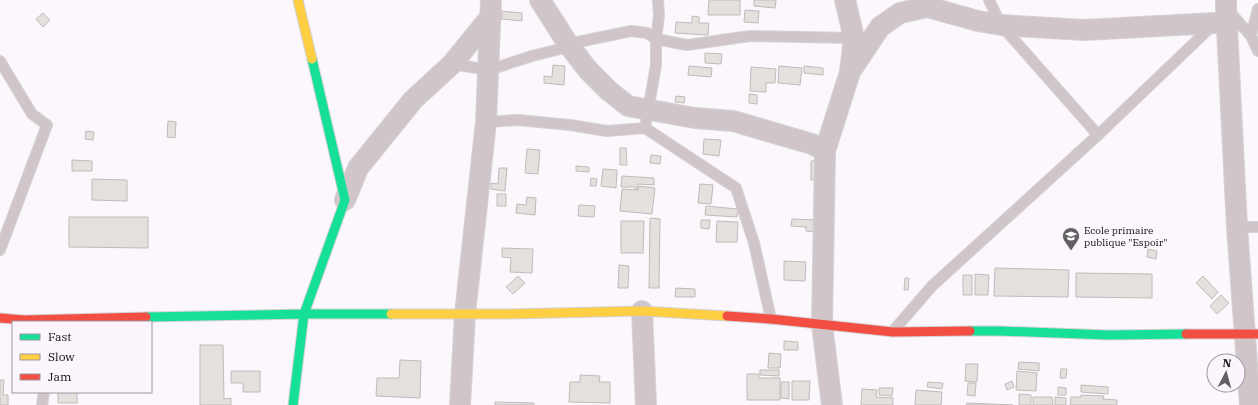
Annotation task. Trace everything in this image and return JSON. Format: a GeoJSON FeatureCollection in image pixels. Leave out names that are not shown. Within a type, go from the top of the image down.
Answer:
{"type":"FeatureCollection","features":[{"type":"Feature","properties":{"kind":"street"},"geometry":{"type":"LineString","coordinates":[[298,0],[345,200]]}},
{"type":"Feature","properties":{"kind":"street"},"geometry":{"type":"LineString","coordinates":[[540,0],[568,44],[588,70],[608,90],[647,119],[696,118],[733,121],[812,144],[825,151]]}},
{"type":"Feature","properties":{"kind":"street"},"geometry":{"type":"LineString","coordinates":[[832,405],[822,325],[825,151],[850,72],[854,38],[845,0]]}},
{"type":"Feature","properties":{"kind":"street"},"geometry":{"type":"LineString","coordinates":[[293,405],[304,314],[358,168],[412,100],[452,64],[492,7]]}},
{"type":"Feature","properties":{"kind":"street"},"geometry":{"type":"LineString","coordinates":[[460,405],[465,314],[486,122],[492,7]]}},
{"type":"Feature","properties":{"kind":"street"},"geometry":{"type":"LineString","coordinates":[[850,72],[880,26],[900,13],[927,7],[978,21],[1084,30],[1131,29],[1222,10],[1237,227],[1252,334],[1250,405]]}},
{"type":"Feature","properties":{"kind":"street"},"geometry":{"type":"LineString","coordinates":[[0,318],[25,321],[304,314],[465,314],[642,311],[771,319],[893,332],[999,331],[1109,335],[1252,334]]}},
{"type":"Feature","properties":{"kind":"street"},"geometry":{"type":"LineString","coordinates":[[642,311],[646,405]]}},
{"type":"Feature","properties":{"kind":"lane"},"geometry":{"type":"LineString","coordinates":[[647,119],[656,65],[656,38],[659,16],[658,0]]}},
{"type":"Feature","properties":{"kind":"lane"},"geometry":{"type":"LineString","coordinates":[[989,0],[1001,24],[1098,135]]}},
{"type":"Feature","properties":{"kind":"lane"},"geometry":{"type":"LineString","coordinates":[[1251,36],[1258,9]]}},
{"type":"Feature","properties":{"kind":"lane"},"geometry":{"type":"LineString","coordinates":[[893,332],[932,286],[1098,135],[1222,10],[1251,36],[1258,51]]}},
{"type":"Feature","properties":{"kind":"lane"},"geometry":{"type":"LineString","coordinates":[[452,64],[489,70],[532,56],[560,49],[568,44],[631,30],[647,33],[656,38],[687,45],[750,36],[854,38]]}},
{"type":"Feature","properties":{"kind":"lane"},"geometry":{"type":"LineString","coordinates":[[0,61],[32,114],[47,125],[0,250]]}},
{"type":"Feature","properties":{"kind":"lane"},"geometry":{"type":"LineString","coordinates":[[486,122],[518,120],[570,125],[607,131],[647,119]]}},
{"type":"Feature","properties":{"kind":"lane"},"geometry":{"type":"LineString","coordinates":[[647,119],[736,188],[754,242],[771,319]]}},
{"type":"Feature","properties":{"kind":"lane"},"geometry":{"type":"LineString","coordinates":[[1237,227],[1258,227]]}},
{"type":"Feature","properties":{"kind":"lane"},"geometry":{"type":"LineString","coordinates":[[42,405],[44,393]]}},
{"type":"Feature","properties":{"kind":"building"},"geometry":{"type":"Polygon","coordinates":[[[709,0],[740,0],[740,15],[708,15],[709,0]]]}},
{"type":"Feature","properties":{"kind":"building"},"geometry":{"type":"Polygon","coordinates":[[[754,0],[776,0],[775,8],[754,6],[754,0]]]}},
{"type":"Feature","properties":{"kind":"building"},"geometry":{"type":"Polygon","coordinates":[[[745,10],[759,11],[758,23],[744,22],[745,10]]]}},
{"type":"Feature","properties":{"kind":"building"},"geometry":{"type":"Polygon","coordinates":[[[501,11],[522,13],[522,21],[501,19],[501,11]]]}},
{"type":"Feature","properties":{"kind":"building"},"geometry":{"type":"Polygon","coordinates":[[[43,13],[50,20],[43,27],[36,19],[43,13]]]}},
{"type":"Feature","properties":{"kind":"building"},"geometry":{"type":"Polygon","coordinates":[[[692,16],[699,17],[699,23],[709,23],[708,35],[675,33],[676,22],[692,23],[692,16]]]}},
{"type":"Feature","properties":{"kind":"building"},"geometry":{"type":"Polygon","coordinates":[[[705,53],[722,54],[721,64],[705,63],[705,53]]]}},
{"type":"Feature","properties":{"kind":"building"},"geometry":{"type":"Polygon","coordinates":[[[553,65],[565,66],[564,85],[544,83],[544,76],[552,77],[553,65]]]}},
{"type":"Feature","properties":{"kind":"building"},"geometry":{"type":"Polygon","coordinates":[[[689,66],[712,68],[711,77],[688,75],[689,66]]]}},
{"type":"Feature","properties":{"kind":"building"},"geometry":{"type":"Polygon","coordinates":[[[779,66],[802,68],[800,85],[778,83],[779,66]]]}},
{"type":"Feature","properties":{"kind":"building"},"geometry":{"type":"Polygon","coordinates":[[[804,66],[823,68],[823,75],[804,73],[804,66]]]}},
{"type":"Feature","properties":{"kind":"building"},"geometry":{"type":"Polygon","coordinates":[[[751,67],[776,69],[775,83],[766,83],[766,92],[750,91],[751,67]]]}},
{"type":"Feature","properties":{"kind":"building"},"geometry":{"type":"Polygon","coordinates":[[[749,94],[757,95],[757,104],[749,103],[749,94]]]}},
{"type":"Feature","properties":{"kind":"building"},"geometry":{"type":"Polygon","coordinates":[[[676,96],[685,97],[684,103],[675,102],[676,96]]]}},
{"type":"Feature","properties":{"kind":"building"},"geometry":{"type":"Polygon","coordinates":[[[168,121],[176,122],[175,138],[167,137],[168,121]]]}},
{"type":"Feature","properties":{"kind":"building"},"geometry":{"type":"Polygon","coordinates":[[[86,131],[94,132],[93,140],[85,139],[86,131]]]}},
{"type":"Feature","properties":{"kind":"building"},"geometry":{"type":"Polygon","coordinates":[[[704,139],[721,140],[719,156],[703,154],[704,139]]]}},
{"type":"Feature","properties":{"kind":"building"},"geometry":{"type":"Polygon","coordinates":[[[620,148],[626,148],[627,165],[620,165],[620,148]]]}},
{"type":"Feature","properties":{"kind":"building"},"geometry":{"type":"Polygon","coordinates":[[[527,149],[540,150],[538,174],[525,173],[527,149]]]}},
{"type":"Feature","properties":{"kind":"building"},"geometry":{"type":"Polygon","coordinates":[[[651,155],[661,156],[660,164],[650,163],[651,155]]]}},
{"type":"Feature","properties":{"kind":"building"},"geometry":{"type":"Polygon","coordinates":[[[72,160],[92,161],[92,171],[72,171],[72,160]]]}},
{"type":"Feature","properties":{"kind":"building"},"geometry":{"type":"Polygon","coordinates":[[[821,160],[821,180],[811,180],[811,161],[821,160]]]}},
{"type":"Feature","properties":{"kind":"building"},"geometry":{"type":"Polygon","coordinates":[[[576,166],[589,167],[589,172],[576,171],[576,166]]]}},
{"type":"Feature","properties":{"kind":"building"},"geometry":{"type":"Polygon","coordinates":[[[499,168],[507,168],[505,191],[491,189],[491,183],[498,184],[499,168]]]}},
{"type":"Feature","properties":{"kind":"building"},"geometry":{"type":"Polygon","coordinates":[[[603,169],[617,170],[616,188],[601,186],[603,169]]]}},
{"type":"Feature","properties":{"kind":"building"},"geometry":{"type":"Polygon","coordinates":[[[622,176],[654,178],[654,185],[638,184],[637,189],[635,189],[635,187],[621,187],[622,176]]]}},
{"type":"Feature","properties":{"kind":"building"},"geometry":{"type":"Polygon","coordinates":[[[591,178],[597,179],[596,186],[590,186],[591,178]]]}},
{"type":"Feature","properties":{"kind":"building"},"geometry":{"type":"Polygon","coordinates":[[[92,179],[127,180],[127,201],[92,200],[92,179]]]}},
{"type":"Feature","properties":{"kind":"building"},"geometry":{"type":"Polygon","coordinates":[[[700,184],[713,185],[711,204],[698,203],[700,184]]]}},
{"type":"Feature","properties":{"kind":"building"},"geometry":{"type":"Polygon","coordinates":[[[639,186],[655,188],[652,214],[620,211],[622,189],[638,190],[639,186]]]}},
{"type":"Feature","properties":{"kind":"building"},"geometry":{"type":"Polygon","coordinates":[[[497,194],[506,194],[506,206],[497,206],[497,194]]]}},
{"type":"Feature","properties":{"kind":"building"},"geometry":{"type":"Polygon","coordinates":[[[527,197],[536,198],[535,215],[516,213],[517,204],[526,205],[527,197]]]}},
{"type":"Feature","properties":{"kind":"building"},"geometry":{"type":"Polygon","coordinates":[[[579,205],[595,206],[594,217],[578,216],[579,205]]]}},
{"type":"Feature","properties":{"kind":"building"},"geometry":{"type":"Polygon","coordinates":[[[706,206],[738,209],[737,217],[705,215],[706,206]]]}},
{"type":"Feature","properties":{"kind":"building"},"geometry":{"type":"Polygon","coordinates":[[[69,217],[148,217],[148,248],[69,247],[69,217]]]}},
{"type":"Feature","properties":{"kind":"building"},"geometry":{"type":"Polygon","coordinates":[[[650,218],[660,219],[659,288],[649,288],[650,218]]]}},
{"type":"Feature","properties":{"kind":"building"},"geometry":{"type":"Polygon","coordinates":[[[792,219],[818,220],[817,232],[806,231],[806,227],[791,226],[792,219]]]}},
{"type":"Feature","properties":{"kind":"building"},"geometry":{"type":"Polygon","coordinates":[[[701,220],[710,220],[709,229],[701,228],[701,220]]]}},
{"type":"Feature","properties":{"kind":"building"},"geometry":{"type":"Polygon","coordinates":[[[621,221],[644,221],[643,253],[621,253],[621,221]]]}},
{"type":"Feature","properties":{"kind":"building"},"geometry":{"type":"Polygon","coordinates":[[[717,221],[738,222],[737,242],[716,242],[717,221]]]}},
{"type":"Feature","properties":{"kind":"building"},"geometry":{"type":"Polygon","coordinates":[[[502,248],[533,249],[532,273],[510,272],[511,258],[502,257],[502,248]]]}},
{"type":"Feature","properties":{"kind":"building"},"geometry":{"type":"Polygon","coordinates":[[[1148,249],[1157,251],[1156,259],[1147,257],[1148,249]]]}},
{"type":"Feature","properties":{"kind":"building"},"geometry":{"type":"Polygon","coordinates":[[[784,261],[806,262],[805,281],[784,280],[784,261]]]}},
{"type":"Feature","properties":{"kind":"building"},"geometry":{"type":"Polygon","coordinates":[[[619,265],[629,266],[628,288],[618,288],[619,265]]]}},
{"type":"Feature","properties":{"kind":"building"},"geometry":{"type":"Polygon","coordinates":[[[995,268],[1069,270],[1068,297],[994,296],[995,268]]]}},
{"type":"Feature","properties":{"kind":"building"},"geometry":{"type":"Polygon","coordinates":[[[1076,273],[1152,274],[1152,298],[1076,297],[1076,273]]]}},
{"type":"Feature","properties":{"kind":"building"},"geometry":{"type":"Polygon","coordinates":[[[975,274],[989,275],[988,295],[975,295],[975,274]]]}},
{"type":"Feature","properties":{"kind":"building"},"geometry":{"type":"Polygon","coordinates":[[[963,275],[972,275],[972,295],[963,295],[963,275]]]}},
{"type":"Feature","properties":{"kind":"building"},"geometry":{"type":"Polygon","coordinates":[[[518,276],[525,283],[513,294],[506,287],[518,276]]]}},
{"type":"Feature","properties":{"kind":"building"},"geometry":{"type":"Polygon","coordinates":[[[1203,276],[1218,292],[1212,299],[1196,283],[1203,276]]]}},
{"type":"Feature","properties":{"kind":"building"},"geometry":{"type":"Polygon","coordinates":[[[905,278],[909,278],[908,290],[904,290],[905,278]]]}},
{"type":"Feature","properties":{"kind":"building"},"geometry":{"type":"Polygon","coordinates":[[[676,288],[695,289],[695,297],[675,297],[676,288]]]}},
{"type":"Feature","properties":{"kind":"building"},"geometry":{"type":"Polygon","coordinates":[[[1221,295],[1229,303],[1217,314],[1210,306],[1221,295]]]}},
{"type":"Feature","properties":{"kind":"building"},"geometry":{"type":"Polygon","coordinates":[[[784,341],[798,342],[798,350],[784,350],[784,341]]]}},
{"type":"Feature","properties":{"kind":"building"},"geometry":{"type":"Polygon","coordinates":[[[200,345],[223,345],[224,399],[231,398],[231,405],[200,405],[200,345]]]}},
{"type":"Feature","properties":{"kind":"building"},"geometry":{"type":"Polygon","coordinates":[[[769,353],[781,354],[780,368],[768,368],[769,353]]]}},
{"type":"Feature","properties":{"kind":"building"},"geometry":{"type":"Polygon","coordinates":[[[400,360],[421,361],[420,398],[376,396],[377,378],[399,378],[400,360]]]}},
{"type":"Feature","properties":{"kind":"building"},"geometry":{"type":"Polygon","coordinates":[[[1019,362],[1039,363],[1039,371],[1018,369],[1019,362]]]}},
{"type":"Feature","properties":{"kind":"building"},"geometry":{"type":"Polygon","coordinates":[[[966,364],[978,364],[977,382],[965,381],[966,364]]]}},
{"type":"Feature","properties":{"kind":"building"},"geometry":{"type":"Polygon","coordinates":[[[1061,369],[1067,369],[1066,378],[1060,378],[1061,369]]]}},
{"type":"Feature","properties":{"kind":"building"},"geometry":{"type":"Polygon","coordinates":[[[760,370],[779,370],[779,376],[760,375],[760,370]]]}},
{"type":"Feature","properties":{"kind":"building"},"geometry":{"type":"Polygon","coordinates":[[[231,371],[260,371],[260,392],[243,392],[243,383],[231,383],[231,371]]]}},
{"type":"Feature","properties":{"kind":"building"},"geometry":{"type":"Polygon","coordinates":[[[1017,371],[1037,373],[1036,391],[1016,390],[1017,371]]]}},
{"type":"Feature","properties":{"kind":"building"},"geometry":{"type":"Polygon","coordinates":[[[747,374],[759,374],[759,378],[780,378],[780,400],[747,400],[747,374]]]}},
{"type":"Feature","properties":{"kind":"building"},"geometry":{"type":"Polygon","coordinates":[[[580,375],[600,376],[599,382],[610,382],[610,403],[569,402],[570,382],[580,382],[580,375]]]}},
{"type":"Feature","properties":{"kind":"building"},"geometry":{"type":"Polygon","coordinates":[[[0,380],[4,380],[3,395],[8,395],[8,405],[0,405],[0,380]]]}},
{"type":"Feature","properties":{"kind":"building"},"geometry":{"type":"Polygon","coordinates":[[[792,381],[810,381],[809,400],[792,400],[792,381]]]}},
{"type":"Feature","properties":{"kind":"building"},"geometry":{"type":"Polygon","coordinates":[[[1012,381],[1014,387],[1007,390],[1005,384],[1012,381]]]}},
{"type":"Feature","properties":{"kind":"building"},"geometry":{"type":"Polygon","coordinates":[[[781,382],[789,382],[789,399],[781,398],[781,382]]]}},
{"type":"Feature","properties":{"kind":"building"},"geometry":{"type":"Polygon","coordinates":[[[928,382],[943,383],[942,389],[927,387],[928,382]]]}},
{"type":"Feature","properties":{"kind":"building"},"geometry":{"type":"Polygon","coordinates":[[[968,383],[976,383],[975,396],[967,395],[968,383]]]}},
{"type":"Feature","properties":{"kind":"building"},"geometry":{"type":"Polygon","coordinates":[[[1081,385],[1108,387],[1108,394],[1081,392],[1081,385]]]}},
{"type":"Feature","properties":{"kind":"building"},"geometry":{"type":"Polygon","coordinates":[[[1058,387],[1066,388],[1066,395],[1058,395],[1058,387]]]}},
{"type":"Feature","properties":{"kind":"building"},"geometry":{"type":"Polygon","coordinates":[[[879,388],[893,388],[892,396],[879,395],[879,388]]]}},
{"type":"Feature","properties":{"kind":"building"},"geometry":{"type":"Polygon","coordinates":[[[862,389],[877,390],[876,397],[893,398],[893,405],[861,405],[862,389]]]}},
{"type":"Feature","properties":{"kind":"building"},"geometry":{"type":"Polygon","coordinates":[[[916,390],[942,392],[941,405],[915,405],[916,390]]]}},
{"type":"Feature","properties":{"kind":"building"},"geometry":{"type":"Polygon","coordinates":[[[58,393],[77,393],[77,403],[58,403],[58,393]]]}},
{"type":"Feature","properties":{"kind":"building"},"geometry":{"type":"Polygon","coordinates":[[[1019,394],[1031,395],[1031,405],[1019,405],[1019,394]]]}},
{"type":"Feature","properties":{"kind":"building"},"geometry":{"type":"Polygon","coordinates":[[[1081,395],[1104,396],[1103,399],[1117,400],[1117,405],[1070,405],[1071,397],[1081,397],[1081,395]]]}},
{"type":"Feature","properties":{"kind":"building"},"geometry":{"type":"Polygon","coordinates":[[[1033,397],[1052,397],[1053,405],[1033,405],[1033,397]]]}},
{"type":"Feature","properties":{"kind":"building"},"geometry":{"type":"Polygon","coordinates":[[[1055,397],[1066,398],[1066,405],[1055,405],[1055,397]]]}},
{"type":"Feature","properties":{"kind":"building"},"geometry":{"type":"Polygon","coordinates":[[[495,402],[534,403],[534,405],[495,405],[495,402]]]}},
{"type":"Feature","properties":{"kind":"building"},"geometry":{"type":"Polygon","coordinates":[[[967,403],[1013,405],[966,405],[967,403]]]}},
{"type":"Feature","properties":{"kind":"traffic: fast"},"geometry":{"type":"LineString","coordinates":[[293,405],[304,314],[345,200],[312,59]]}},
{"type":"Feature","properties":{"kind":"traffic: fast"},"geometry":{"type":"LineString","coordinates":[[146,317],[391,314]]}},
{"type":"Feature","properties":{"kind":"traffic: fast"},"geometry":{"type":"LineString","coordinates":[[970,331],[1109,335],[1186,334]]}},
{"type":"Feature","properties":{"kind":"traffic: slow"},"geometry":{"type":"LineString","coordinates":[[298,0],[312,59]]}},
{"type":"Feature","properties":{"kind":"traffic: slow"},"geometry":{"type":"LineString","coordinates":[[391,314],[509,314],[642,311],[727,316]]}},
{"type":"Feature","properties":{"kind":"traffic: jam"},"geometry":{"type":"LineString","coordinates":[[727,316],[771,319],[893,332],[970,331]]}},
{"type":"Feature","properties":{"kind":"traffic: jam"},"geometry":{"type":"LineString","coordinates":[[0,318],[24,320],[146,317]]}},
{"type":"Feature","properties":{"kind":"traffic: jam"},"geometry":{"type":"LineString","coordinates":[[1186,334],[1258,334]]}},
{"type":"Feature","properties":{"kind":"place","name":"Ecole primaire publique \"Espoir\""},"geometry":{"type":"Point","coordinates":[1071,251]}}]}
